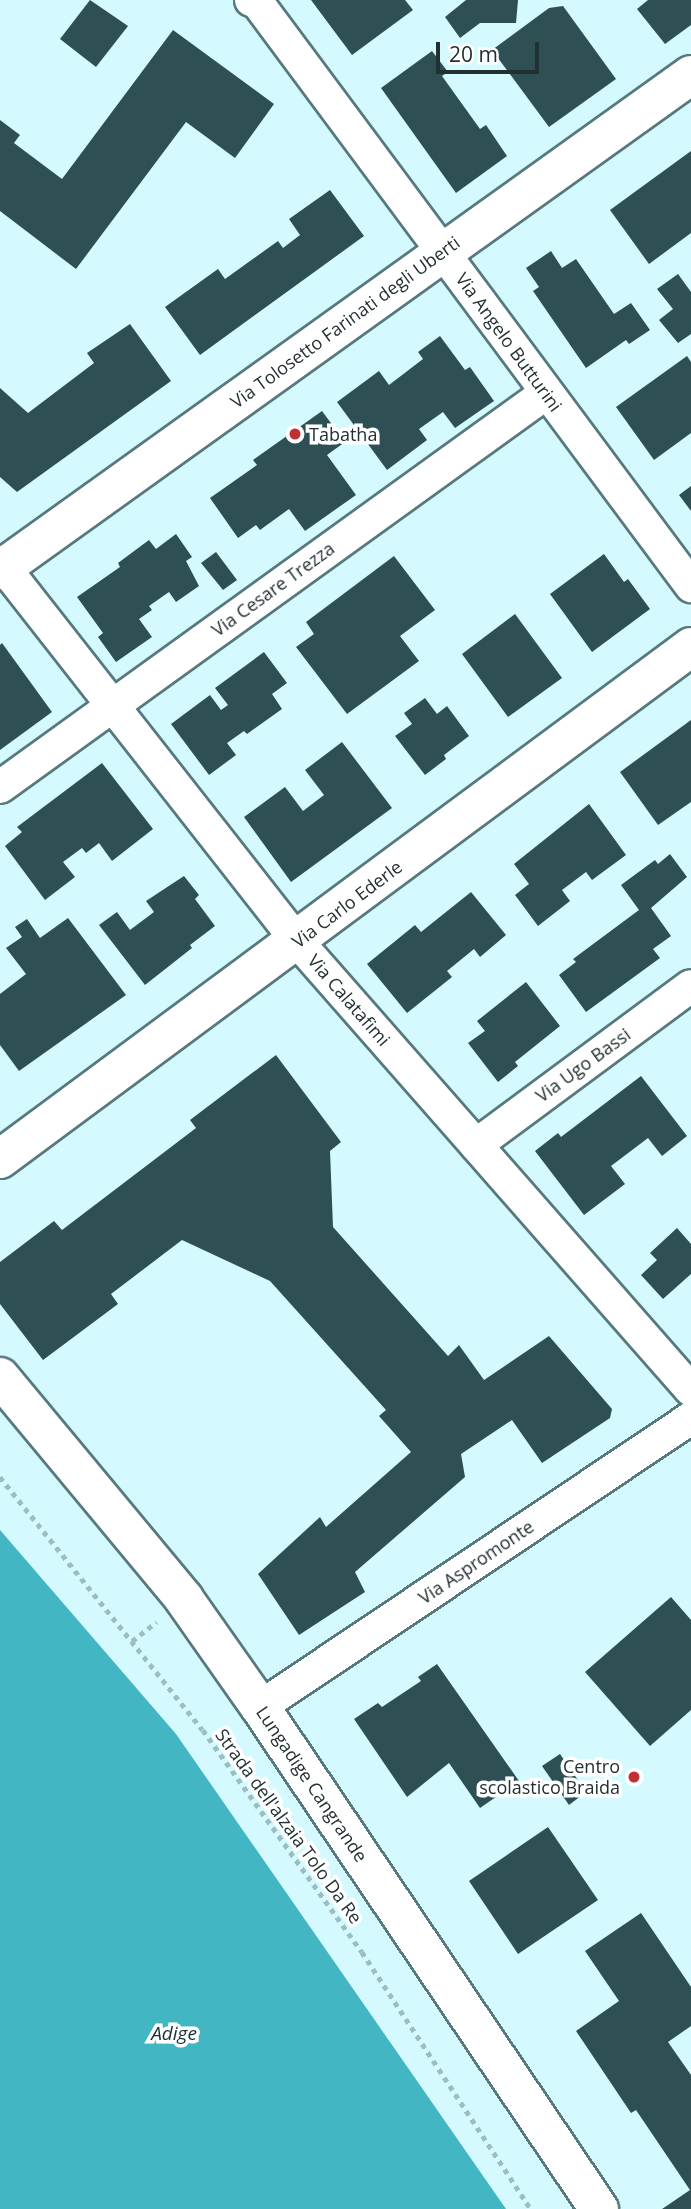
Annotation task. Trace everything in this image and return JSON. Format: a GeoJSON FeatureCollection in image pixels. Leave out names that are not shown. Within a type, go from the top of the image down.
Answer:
{"type":"FeatureCollection","features":[{"type":"Feature","properties":{"kind":"street","name":"Via Angelo Butturini"},"geometry":{"type":"LineString","coordinates":[[255,1],[691,586]]}},
{"type":"Feature","properties":{"kind":"street","name":"Via Tolosetto Farinati degli Uberti"},"geometry":{"type":"LineString","coordinates":[[2,566],[691,75]]}},
{"type":"Feature","properties":{"kind":"street","name":"Via Cesare Trezza"},"geometry":{"type":"LineString","coordinates":[[0,787],[546,393]]}},
{"type":"Feature","properties":{"kind":"street","name":"Via Calatafimi"},"geometry":{"type":"LineString","coordinates":[[2,566],[297,941],[691,1390]]}},
{"type":"Feature","properties":{"kind":"street","name":"Via Carlo Ederle"},"geometry":{"type":"LineString","coordinates":[[0,1159],[691,647]]}},
{"type":"Feature","properties":{"kind":"street","name":"Via Ugo Bassi"},"geometry":{"type":"LineString","coordinates":[[476,1145],[691,986]]}},
{"type":"Feature","properties":{"kind":"street","name":"Lungadige Cangrande"},"geometry":{"type":"LineString","coordinates":[[0,1377],[184,1599],[599,2209]]}},
{"type":"Feature","properties":{"kind":"street","name":"Via Aspromonte"},"geometry":{"type":"LineString","coordinates":[[260,1707],[691,1418]]}},
{"type":"Feature","properties":{"kind":"path","name":"Strada dell'alzaia Tolo Da Re"},"geometry":{"type":"LineString","coordinates":[[0,1477],[203,1730],[362,1952],[531,2209]]}},
{"type":"Feature","properties":{"kind":"water","name":"Adige"},"geometry":{"type":"Polygon","coordinates":[[[0,1530],[176,1734],[506,2209],[0,2209],[0,1530]]]}},
{"type":"Feature","properties":{"kind":"building"},"geometry":{"type":"Polygon","coordinates":[[[90,0],[128,26],[96,67],[60,39],[90,0]]]}},
{"type":"Feature","properties":{"kind":"building"},"geometry":{"type":"Polygon","coordinates":[[[311,0],[405,0],[413,10],[352,55],[311,0]]]}},
{"type":"Feature","properties":{"kind":"building"},"geometry":{"type":"Polygon","coordinates":[[[466,0],[518,0],[516,23],[480,23],[460,38],[445,17],[466,0]]]}},
{"type":"Feature","properties":{"kind":"building"},"geometry":{"type":"Polygon","coordinates":[[[648,0],[691,0],[691,25],[665,44],[637,9],[648,0]]]}},
{"type":"Feature","properties":{"kind":"building"},"geometry":{"type":"Polygon","coordinates":[[[563,6],[616,79],[549,127],[492,50],[549,8],[563,6]]]}},
{"type":"Feature","properties":{"kind":"building"},"geometry":{"type":"Polygon","coordinates":[[[173,30],[274,104],[235,158],[186,122],[76,269],[0,211],[0,120],[20,135],[14,143],[62,179],[173,30]]]}},
{"type":"Feature","properties":{"kind":"building"},"geometry":{"type":"Polygon","coordinates":[[[432,51],[448,72],[442,76],[480,129],[486,125],[507,156],[456,193],[381,88],[432,51]]]}},
{"type":"Feature","properties":{"kind":"building"},"geometry":{"type":"Polygon","coordinates":[[[691,151],[691,233],[649,264],[610,210],[691,151]]]}},
{"type":"Feature","properties":{"kind":"building"},"geometry":{"type":"Polygon","coordinates":[[[330,190],[364,236],[200,355],[165,307],[218,269],[225,279],[278,241],[283,248],[300,235],[289,219],[330,190]]]}},
{"type":"Feature","properties":{"kind":"building"},"geometry":{"type":"Polygon","coordinates":[[[551,251],[562,268],[576,259],[614,314],[631,303],[650,330],[629,344],[626,340],[586,368],[533,291],[539,287],[526,268],[551,251]]]}},
{"type":"Feature","properties":{"kind":"building"},"geometry":{"type":"Polygon","coordinates":[[[678,274],[691,292],[691,334],[678,343],[659,320],[673,309],[657,289],[678,274]]]}},
{"type":"Feature","properties":{"kind":"building"},"geometry":{"type":"Polygon","coordinates":[[[130,324],[171,381],[17,492],[0,477],[0,388],[28,413],[94,363],[87,353],[130,324]]]}},
{"type":"Feature","properties":{"kind":"building"},"geometry":{"type":"Polygon","coordinates":[[[440,336],[465,370],[470,367],[494,401],[455,428],[443,412],[419,429],[427,440],[387,470],[337,402],[379,371],[389,385],[423,359],[418,352],[440,336]]]}},
{"type":"Feature","properties":{"kind":"building"},"geometry":{"type":"Polygon","coordinates":[[[687,356],[691,362],[691,433],[654,460],[616,407],[687,356]]]}},
{"type":"Feature","properties":{"kind":"building"},"geometry":{"type":"Polygon","coordinates":[[[322,411],[345,442],[327,455],[356,495],[305,531],[289,509],[260,530],[256,525],[238,538],[210,498],[257,465],[253,460],[322,411]]]}},
{"type":"Feature","properties":{"kind":"building"},"geometry":{"type":"Polygon","coordinates":[[[691,486],[691,511],[679,495],[691,486]]]}},
{"type":"Feature","properties":{"kind":"building"},"geometry":{"type":"Polygon","coordinates":[[[176,534],[192,557],[186,561],[199,586],[176,602],[169,592],[149,606],[152,610],[139,619],[152,637],[116,662],[98,637],[103,633],[77,597],[120,567],[118,563],[149,540],[156,549],[176,534]]]}},
{"type":"Feature","properties":{"kind":"building"},"geometry":{"type":"Polygon","coordinates":[[[216,552],[237,580],[223,590],[201,563],[216,552]]]}},
{"type":"Feature","properties":{"kind":"building"},"geometry":{"type":"Polygon","coordinates":[[[604,554],[624,582],[628,579],[650,609],[592,652],[550,594],[604,554]]]}},
{"type":"Feature","properties":{"kind":"building"},"geometry":{"type":"Polygon","coordinates":[[[394,556],[435,610],[400,636],[419,661],[347,714],[296,647],[314,634],[306,622],[394,556]]]}},
{"type":"Feature","properties":{"kind":"building"},"geometry":{"type":"Polygon","coordinates":[[[515,614],[562,678],[508,717],[462,654],[515,614]]]}},
{"type":"Feature","properties":{"kind":"building"},"geometry":{"type":"Polygon","coordinates":[[[2,643],[52,712],[0,750],[0,645],[2,643]]]}},
{"type":"Feature","properties":{"kind":"building"},"geometry":{"type":"Polygon","coordinates":[[[264,652],[287,683],[272,694],[282,709],[247,734],[244,731],[227,743],[236,755],[209,775],[171,724],[210,695],[221,710],[228,705],[215,688],[264,652]]]}},
{"type":"Feature","properties":{"kind":"building"},"geometry":{"type":"Polygon","coordinates":[[[425,698],[437,714],[447,706],[469,736],[444,755],[446,759],[425,775],[395,736],[412,724],[404,713],[425,698]]]}},
{"type":"Feature","properties":{"kind":"building"},"geometry":{"type":"Polygon","coordinates":[[[691,720],[691,802],[658,825],[620,772],[691,720]]]}},
{"type":"Feature","properties":{"kind":"building"},"geometry":{"type":"Polygon","coordinates":[[[342,742],[392,808],[291,882],[244,817],[285,787],[303,811],[324,795],[305,770],[342,742]]]}},
{"type":"Feature","properties":{"kind":"building"},"geometry":{"type":"Polygon","coordinates":[[[102,763],[153,829],[112,861],[99,843],[86,853],[82,848],[63,862],[75,877],[45,900],[5,846],[22,832],[17,827],[102,763]]]}},
{"type":"Feature","properties":{"kind":"building"},"geometry":{"type":"Polygon","coordinates":[[[589,804],[626,855],[592,880],[586,872],[562,890],[570,901],[538,926],[515,895],[529,884],[514,864],[589,804]]]}},
{"type":"Feature","properties":{"kind":"building"},"geometry":{"type":"Polygon","coordinates":[[[670,854],[687,877],[651,908],[671,936],[653,949],[660,958],[586,1012],[559,975],[576,962],[573,959],[639,910],[621,885],[655,860],[658,864],[670,854]]]}},
{"type":"Feature","properties":{"kind":"building"},"geometry":{"type":"Polygon","coordinates":[[[184,876],[199,895],[195,899],[215,926],[145,985],[99,925],[117,912],[130,930],[154,912],[146,901],[184,876]]]}},
{"type":"Feature","properties":{"kind":"building"},"geometry":{"type":"Polygon","coordinates":[[[471,892],[506,935],[480,957],[474,949],[447,971],[452,977],[407,1013],[367,964],[415,925],[421,932],[471,892]]]}},
{"type":"Feature","properties":{"kind":"building"},"geometry":{"type":"Polygon","coordinates":[[[68,918],[126,995],[19,1071],[0,1045],[0,994],[26,974],[6,948],[22,937],[15,927],[27,919],[40,938],[68,918]]]}},
{"type":"Feature","properties":{"kind":"building"},"geometry":{"type":"Polygon","coordinates":[[[526,982],[560,1026],[515,1062],[518,1066],[498,1082],[468,1043],[485,1031],[477,1021],[526,982]]]}},
{"type":"Feature","properties":{"kind":"building"},"geometry":{"type":"Polygon","coordinates":[[[276,1055],[341,1142],[330,1151],[333,1227],[448,1356],[459,1345],[484,1380],[549,1336],[612,1409],[610,1418],[542,1463],[512,1420],[461,1454],[465,1477],[355,1572],[365,1592],[299,1635],[258,1574],[320,1517],[326,1527],[411,1452],[379,1416],[386,1410],[270,1281],[182,1240],[111,1294],[118,1304],[43,1360],[0,1304],[0,1262],[54,1221],[62,1230],[196,1128],[190,1120],[276,1055]]]}},
{"type":"Feature","properties":{"kind":"building"},"geometry":{"type":"Polygon","coordinates":[[[641,1076],[687,1136],[662,1156],[648,1138],[611,1166],[625,1184],[584,1215],[535,1151],[558,1133],[561,1137],[641,1076]]]}},
{"type":"Feature","properties":{"kind":"building"},"geometry":{"type":"Polygon","coordinates":[[[677,1228],[691,1244],[691,1274],[663,1299],[641,1275],[657,1260],[650,1253],[677,1228]]]}},
{"type":"Feature","properties":{"kind":"building"},"geometry":{"type":"Polygon","coordinates":[[[671,1597],[691,1620],[691,1710],[650,1746],[585,1672],[671,1597]]]}},
{"type":"Feature","properties":{"kind":"building"},"geometry":{"type":"Polygon","coordinates":[[[437,1664],[519,1781],[480,1808],[449,1763],[407,1797],[354,1719],[378,1703],[382,1707],[421,1681],[418,1677],[437,1664]]]}},
{"type":"Feature","properties":{"kind":"building"},"geometry":{"type":"Polygon","coordinates":[[[560,1754],[586,1792],[569,1805],[542,1766],[560,1754]]]}},
{"type":"Feature","properties":{"kind":"building"},"geometry":{"type":"Polygon","coordinates":[[[548,1827],[598,1900],[518,1954],[469,1881],[548,1827]]]}},
{"type":"Feature","properties":{"kind":"building"},"geometry":{"type":"Polygon","coordinates":[[[641,1913],[691,1987],[691,2026],[668,2042],[691,2075],[691,2209],[662,2209],[690,2190],[636,2110],[631,2113],[576,2031],[619,2001],[585,1951],[641,1913]]]}},
{"type":"Feature","properties":{"kind":"place","name":"Tabatha"},"geometry":{"type":"Point","coordinates":[295,434]}},
{"type":"Feature","properties":{"kind":"place","name":"Centro scolastico Braida"},"geometry":{"type":"Point","coordinates":[634,1777]}}]}
